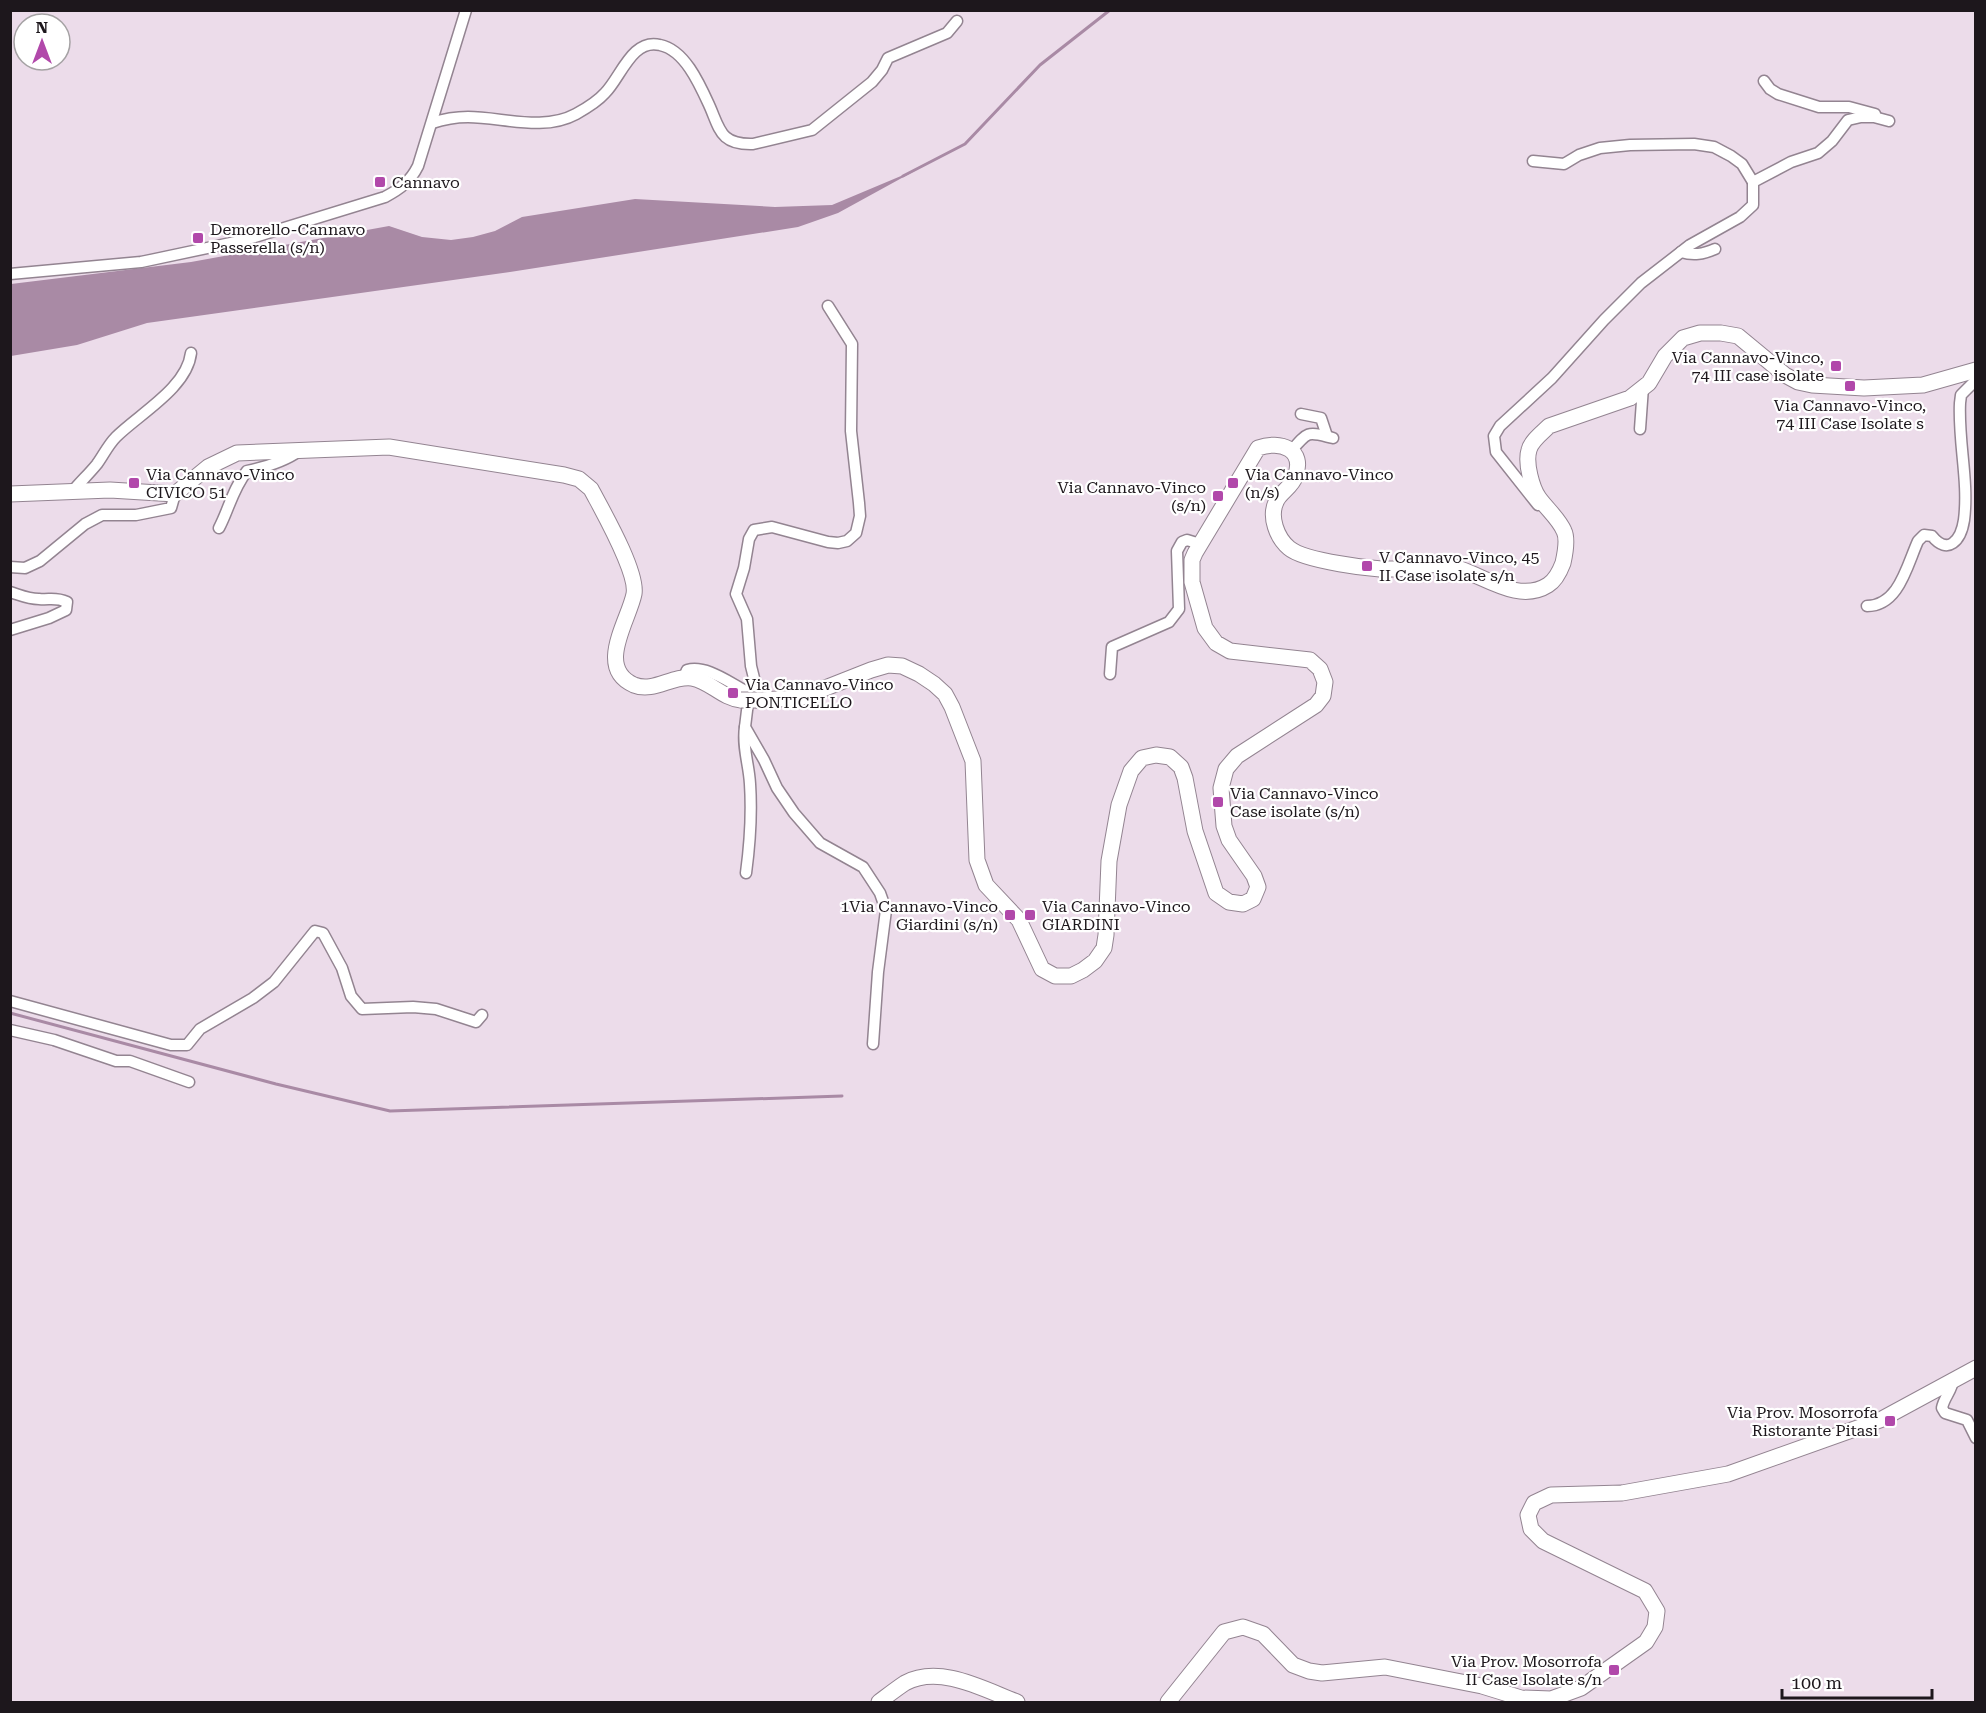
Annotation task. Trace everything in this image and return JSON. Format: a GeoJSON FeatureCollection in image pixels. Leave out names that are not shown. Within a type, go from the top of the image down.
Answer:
{"type":"FeatureCollection","features":[{"type":"Feature","properties":{"kind":"street"},"geometry":{"type":"LineString","coordinates":[[10,274],[141,262],[245,240],[385,197],[402,188],[413,176],[432,123],[466,10]]}},
{"type":"Feature","properties":{"kind":"street"},"geometry":{"type":"LineString","coordinates":[[432,123],[448,118],[470,117],[530,123],[566,119],[605,93],[638,49],[649,44],[661,45],[674,51],[690,68],[722,134],[743,145],[753,144],[812,130],[872,82],[888,58],[947,33],[957,21]]}},
{"type":"Feature","properties":{"kind":"street"},"geometry":{"type":"LineString","coordinates":[[1753,182],[1791,162],[1818,153],[1832,141],[1848,120],[1874,117],[1889,120],[1858,108],[1819,107],[1808,104],[1778,94],[1764,81]]}},
{"type":"Feature","properties":{"kind":"street"},"geometry":{"type":"LineString","coordinates":[[1533,161],[1564,164],[1579,155],[1600,148],[1694,144],[1714,147],[1731,156],[1742,164],[1753,182],[1753,206],[1740,217],[1690,245],[1641,284],[1604,320],[1552,378],[1500,426],[1494,436],[1496,452],[1515,478],[1533,500],[1557,520]]}},
{"type":"Feature","properties":{"kind":"street"},"geometry":{"type":"LineString","coordinates":[[1681,252],[1690,255],[1716,249]]}},
{"type":"Feature","properties":{"kind":"street"},"geometry":{"type":"LineString","coordinates":[[747,873],[752,815],[750,778],[743,740],[754,678],[747,619],[736,594],[744,568],[749,539],[754,530],[772,527],[828,542],[847,542],[856,533],[860,516],[851,431],[852,344],[828,306]]}},
{"type":"Feature","properties":{"kind":"street"},"geometry":{"type":"LineString","coordinates":[[10,567],[25,568],[40,561],[85,524],[102,515],[136,515],[171,508],[175,494],[208,467],[237,453],[389,447],[579,479],[591,489],[632,573],[635,592],[617,640],[616,663],[620,674],[631,684],[643,688],[684,677],[702,680],[731,699],[800,698],[871,669],[888,665],[902,666],[919,674],[945,694],[973,761],[977,860],[986,885],[1018,920],[1042,969],[1056,976],[1071,976],[1095,961],[1104,948],[1109,861],[1119,805],[1131,771],[1142,758],[1170,757],[1181,767],[1195,831],[1216,893],[1229,902],[1243,904],[1253,899],[1258,887],[1254,876],[1229,840],[1224,826],[1221,788],[1226,769],[1237,756],[1316,705],[1323,696],[1325,682],[1320,669],[1310,660],[1230,651],[1216,643],[1205,628],[1192,582],[1192,560],[1258,448],[1269,444],[1283,446],[1292,450],[1296,460],[1295,479],[1276,502],[1274,516],[1280,539],[1290,550],[1307,556],[1361,567],[1396,570],[1431,563],[1448,565],[1518,592],[1532,591],[1549,585],[1559,573],[1565,555],[1565,533],[1538,496],[1529,476],[1529,450],[1549,426],[1630,398],[1649,383],[1665,356],[1683,338],[1700,333],[1738,336],[1785,375],[1798,382],[1812,385],[1864,388],[1923,385],[1976,370]]}},
{"type":"Feature","properties":{"kind":"street"},"geometry":{"type":"LineString","coordinates":[[72,492],[97,464],[115,438],[180,379],[190,362],[191,353]]}},
{"type":"Feature","properties":{"kind":"street"},"geometry":{"type":"LineString","coordinates":[[1868,606],[1885,603],[1893,594],[1918,541],[1924,535],[1932,536],[1939,545],[1951,545],[1955,541],[1964,521],[1959,429],[1961,394],[1976,380]]}},
{"type":"Feature","properties":{"kind":"street"},"geometry":{"type":"LineString","coordinates":[[1640,429],[1643,387]]}},
{"type":"Feature","properties":{"kind":"street"},"geometry":{"type":"LineString","coordinates":[[1292,450],[1302,436],[1312,433],[1330,437],[1321,418],[1301,414]]}},
{"type":"Feature","properties":{"kind":"street"},"geometry":{"type":"LineString","coordinates":[[219,528],[226,515],[233,492],[248,471],[288,459],[299,451]]}},
{"type":"Feature","properties":{"kind":"street"},"geometry":{"type":"LineString","coordinates":[[10,494],[110,490],[175,494]]}},
{"type":"Feature","properties":{"kind":"street"},"geometry":{"type":"LineString","coordinates":[[1110,674],[1112,647],[1169,622],[1179,609],[1177,551],[1182,542],[1187,540],[1200,544]]}},
{"type":"Feature","properties":{"kind":"street"},"geometry":{"type":"LineString","coordinates":[[10,592],[38,600],[58,598],[67,602],[66,610],[49,618],[10,630]]}},
{"type":"Feature","properties":{"kind":"street"},"geometry":{"type":"LineString","coordinates":[[745,727],[777,788],[794,813],[820,843],[863,867],[880,892],[886,910],[878,972],[873,1044]]}},
{"type":"Feature","properties":{"kind":"street"},"geometry":{"type":"LineString","coordinates":[[10,1002],[171,1045],[187,1045],[200,1029],[253,998],[274,982],[315,931],[323,933],[342,968],[351,996],[362,1009],[413,1007],[436,1009],[476,1022],[482,1016]]}},
{"type":"Feature","properties":{"kind":"street"},"geometry":{"type":"LineString","coordinates":[[10,1030],[54,1040],[116,1061],[130,1061],[189,1082]]}},
{"type":"Feature","properties":{"kind":"street"},"geometry":{"type":"LineString","coordinates":[[1168,1702],[1224,1632],[1243,1627],[1263,1634],[1293,1665],[1309,1671],[1322,1673],[1385,1667],[1482,1686],[1521,1698],[1551,1699],[1581,1688],[1646,1642],[1655,1627],[1657,1611],[1644,1591],[1544,1541],[1531,1529],[1528,1515],[1534,1503],[1551,1495],[1622,1493],[1728,1474],[1880,1420],[1976,1368]]}},
{"type":"Feature","properties":{"kind":"street"},"geometry":{"type":"LineString","coordinates":[[1953,1380],[1953,1387],[1946,1396],[1942,1408],[1946,1413],[1967,1420],[1976,1438]]}},
{"type":"Feature","properties":{"kind":"street"},"geometry":{"type":"LineString","coordinates":[[879,1702],[907,1682],[933,1676],[956,1679],[1017,1702]]}},
{"type":"Feature","properties":{"kind":"shaded area"},"geometry":{"type":"Polygon","coordinates":[[[920,168],[838,213],[798,227],[510,272],[147,323],[77,345],[11,356],[11,284],[191,262],[389,226],[422,237],[451,240],[495,231],[522,217],[635,199],[775,207],[832,205],[920,168]]]}},
{"type":"Feature","properties":{"kind":"waterway"},"geometry":{"type":"LineString","coordinates":[[903,176],[965,144],[1040,65],[1110,10]]}},
{"type":"Feature","properties":{"kind":"waterway"},"geometry":{"type":"LineString","coordinates":[[10,1013],[276,1084],[390,1111],[842,1096]]}},
{"type":"Feature","properties":{"kind":"place","name":"Cannavo"},"geometry":{"type":"Point","coordinates":[380,182]}},
{"type":"Feature","properties":{"kind":"place","name":"Demorello-Cannavo Passerella (s/n)"},"geometry":{"type":"Point","coordinates":[198,238]}},
{"type":"Feature","properties":{"kind":"place","name":"Via Cannavo-Vinco, 74 III case isolate"},"geometry":{"type":"Point","coordinates":[1836,366]}},
{"type":"Feature","properties":{"kind":"place","name":"Via Cannavo-Vinco, 74 III Case Isolate s"},"geometry":{"type":"Point","coordinates":[1850,386]}},
{"type":"Feature","properties":{"kind":"place","name":"Via Cannavo-Vinco CIVICO 51"},"geometry":{"type":"Point","coordinates":[134,483]}},
{"type":"Feature","properties":{"kind":"place","name":"Via Cannavo-Vinco (n/s)"},"geometry":{"type":"Point","coordinates":[1233,483]}},
{"type":"Feature","properties":{"kind":"place","name":"Via Cannavo-Vinco (s/n)"},"geometry":{"type":"Point","coordinates":[1218,496]}},
{"type":"Feature","properties":{"kind":"place","name":"V Cannavo-Vinco, 45 II Case isolate s/n"},"geometry":{"type":"Point","coordinates":[1367,566]}},
{"type":"Feature","properties":{"kind":"place","name":"Via Cannavo-Vinco PONTICELLO"},"geometry":{"type":"Point","coordinates":[733,693]}},
{"type":"Feature","properties":{"kind":"place","name":"Via Cannavo-Vinco Case isolate (s/n)"},"geometry":{"type":"Point","coordinates":[1218,802]}},
{"type":"Feature","properties":{"kind":"place","name":"1Via Cannavo-Vinco Giardini (s/n)"},"geometry":{"type":"Point","coordinates":[1010,915]}},
{"type":"Feature","properties":{"kind":"place","name":"Via Cannavo-Vinco GIARDINI"},"geometry":{"type":"Point","coordinates":[1030,915]}},
{"type":"Feature","properties":{"kind":"place","name":"Via Prov. Mosorrofa Ristorante Pitasi"},"geometry":{"type":"Point","coordinates":[1890,1421]}},
{"type":"Feature","properties":{"kind":"place","name":"Via Prov. Mosorrofa II Case Isolate s/n"},"geometry":{"type":"Point","coordinates":[1614,1670]}}]}
